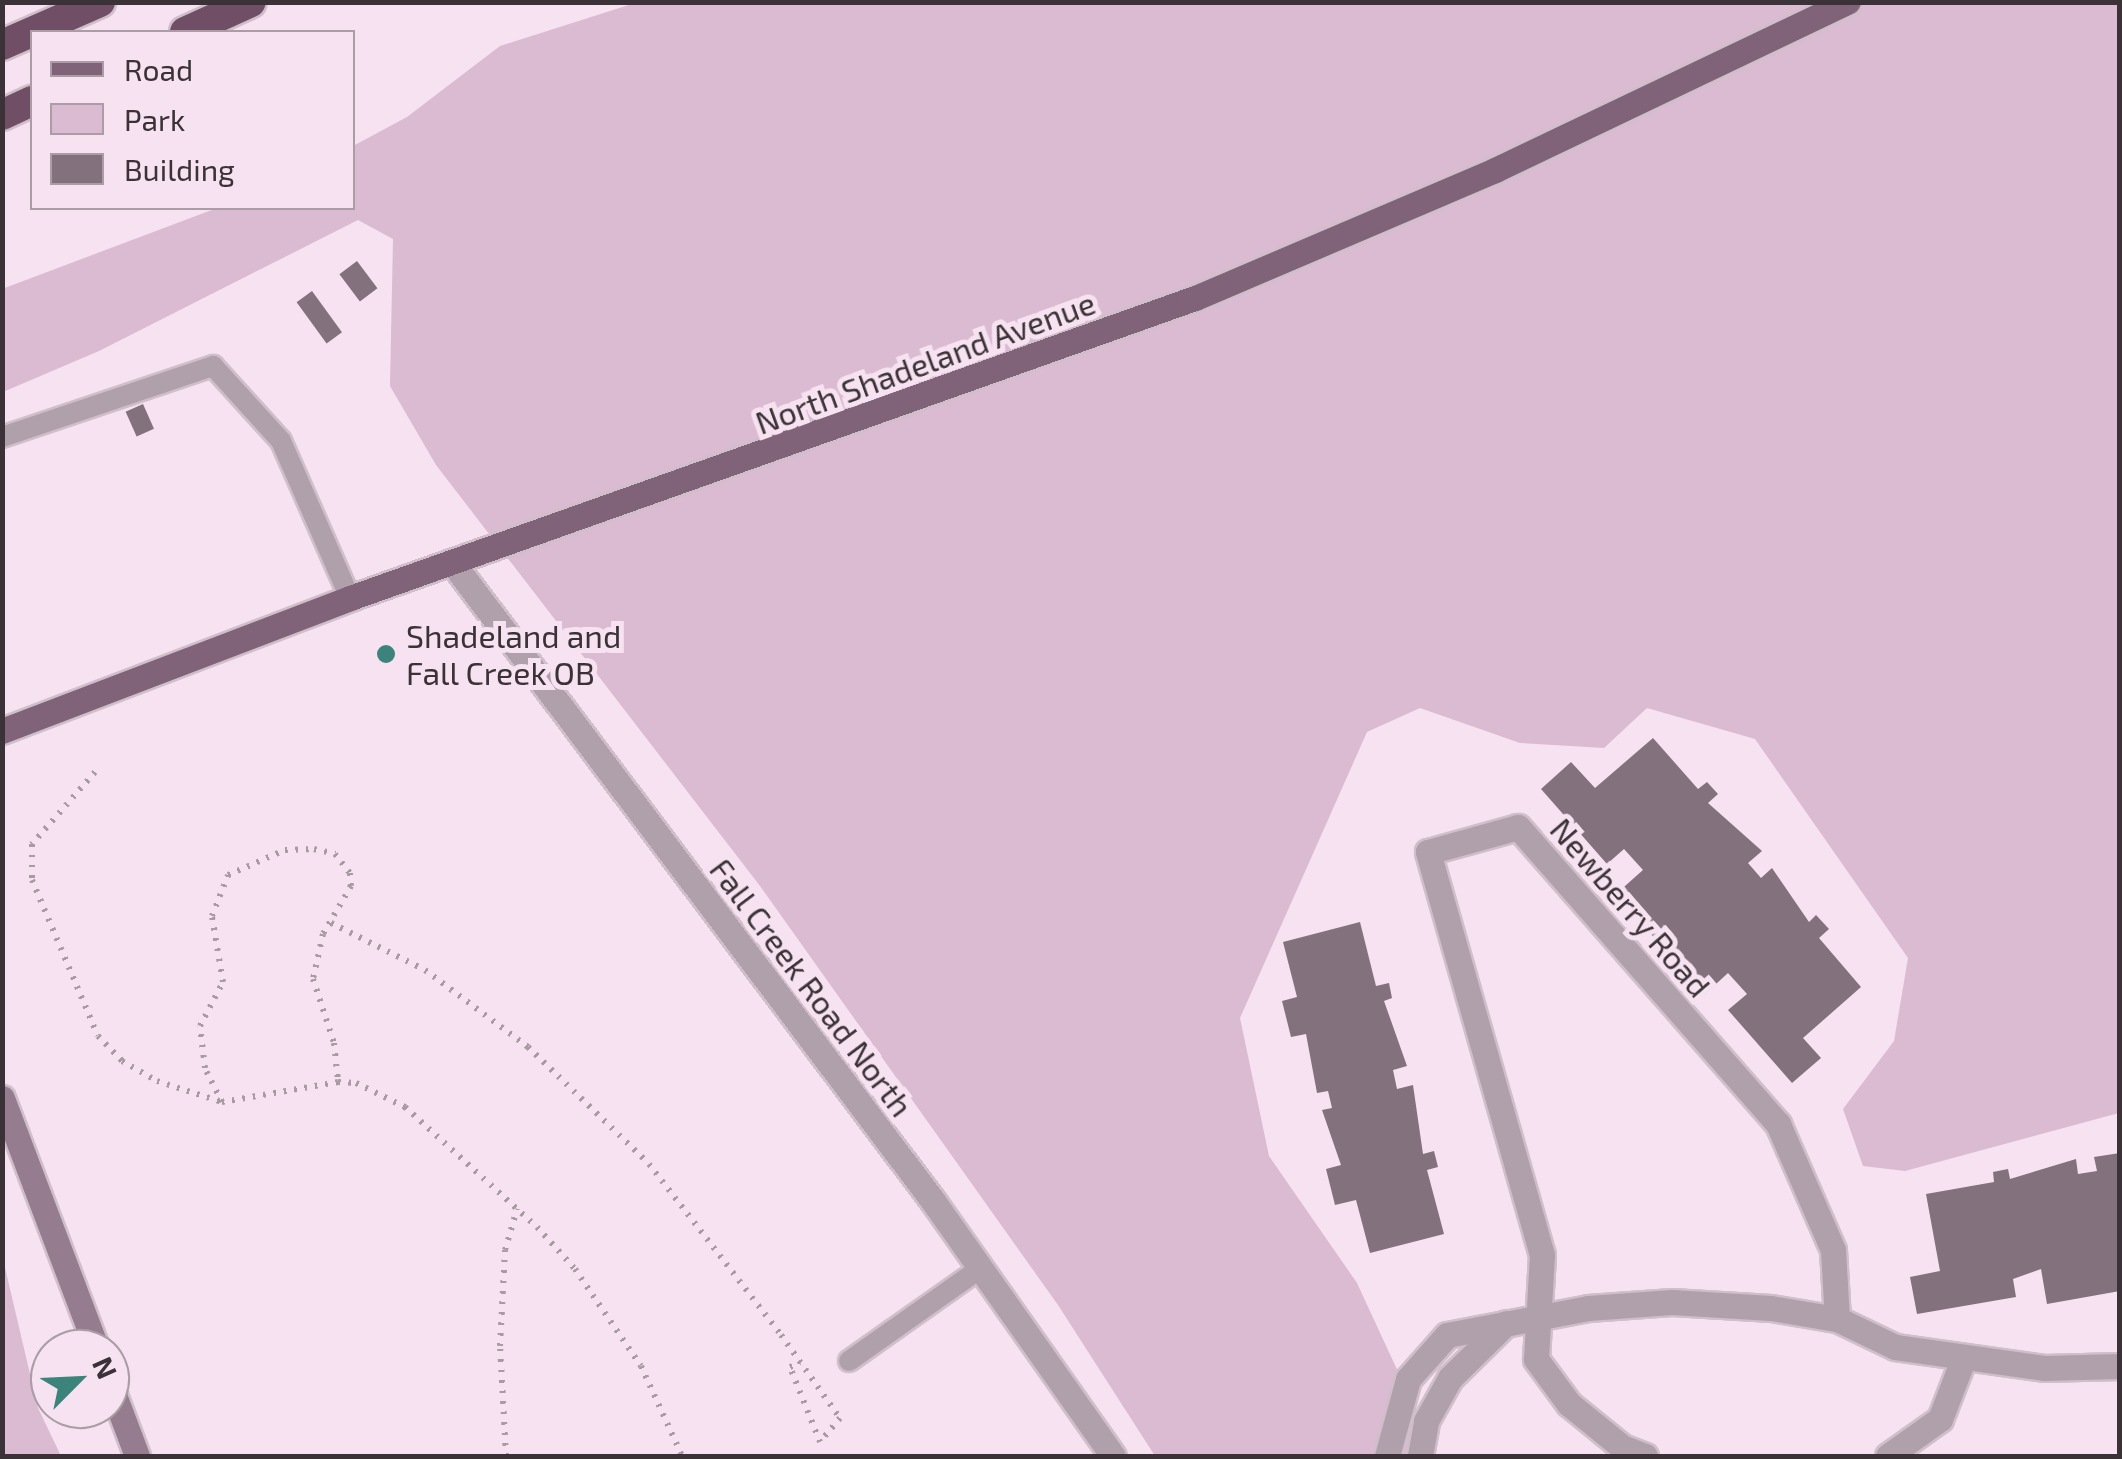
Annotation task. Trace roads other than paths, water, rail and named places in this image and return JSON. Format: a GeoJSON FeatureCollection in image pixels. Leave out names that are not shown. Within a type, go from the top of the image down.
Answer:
{"type":"FeatureCollection","features":[{"type":"Feature","properties":{"kind":"highway"},"geometry":{"type":"LineString","coordinates":[[36,30],[100,2]]}},
{"type":"Feature","properties":{"kind":"highway"},"geometry":{"type":"LineString","coordinates":[[189,30],[251,2]]}},
{"type":"Feature","properties":{"kind":"highway"},"geometry":{"type":"LineString","coordinates":[[2,45],[30,33]]}},
{"type":"Feature","properties":{"kind":"highway"},"geometry":{"type":"LineString","coordinates":[[2,115],[30,102]]}},
{"type":"Feature","properties":{"kind":"main road","name":"North Shadeland Avenue"},"geometry":{"type":"LineString","coordinates":[[2,731],[350,598],[1195,298],[1479,177],[1848,2]]}},
{"type":"Feature","properties":{"kind":"main road"},"geometry":{"type":"LineString","coordinates":[[2,1098],[89,1329]]}},
{"type":"Feature","properties":{"kind":"main road"},"geometry":{"type":"LineString","coordinates":[[127,1429],[137,1456]]}},
{"type":"Feature","properties":{"kind":"street","name":"Fall Creek Road North"},"geometry":{"type":"LineString","coordinates":[[452,562],[981,1268],[1112,1456]]}},
{"type":"Feature","properties":{"kind":"street","name":"Newberry Road"},"geometry":{"type":"LineString","coordinates":[[1646,1456],[1622,1446],[1569,1404],[1536,1359],[1542,1255],[1428,852],[1518,826],[1778,1124],[1833,1250],[1837,1320]]}},
{"type":"Feature","properties":{"kind":"street"},"geometry":{"type":"LineString","coordinates":[[1387,1456],[1408,1379],[1447,1335],[1540,1316],[1672,1302],[1837,1320],[1895,1348],[2044,1368],[2120,1366]]}},
{"type":"Feature","properties":{"kind":"street"},"geometry":{"type":"LineString","coordinates":[[1420,1456],[1426,1422],[1450,1378],[1506,1323]]}},
{"type":"Feature","properties":{"kind":"street"},"geometry":{"type":"LineString","coordinates":[[1888,1456],[1940,1419],[1964,1356]]}},
{"type":"Feature","properties":{"kind":"lane"},"geometry":{"type":"LineString","coordinates":[[2,437],[213,366],[280,441],[350,598]]}},
{"type":"Feature","properties":{"kind":"lane"},"geometry":{"type":"LineString","coordinates":[[849,1361],[981,1268]]}},
{"type":"Feature","properties":{"kind":"place","name":"Shadeland and Fall Creek OB"},"geometry":{"type":"Point","coordinates":[386,654]}}]}
